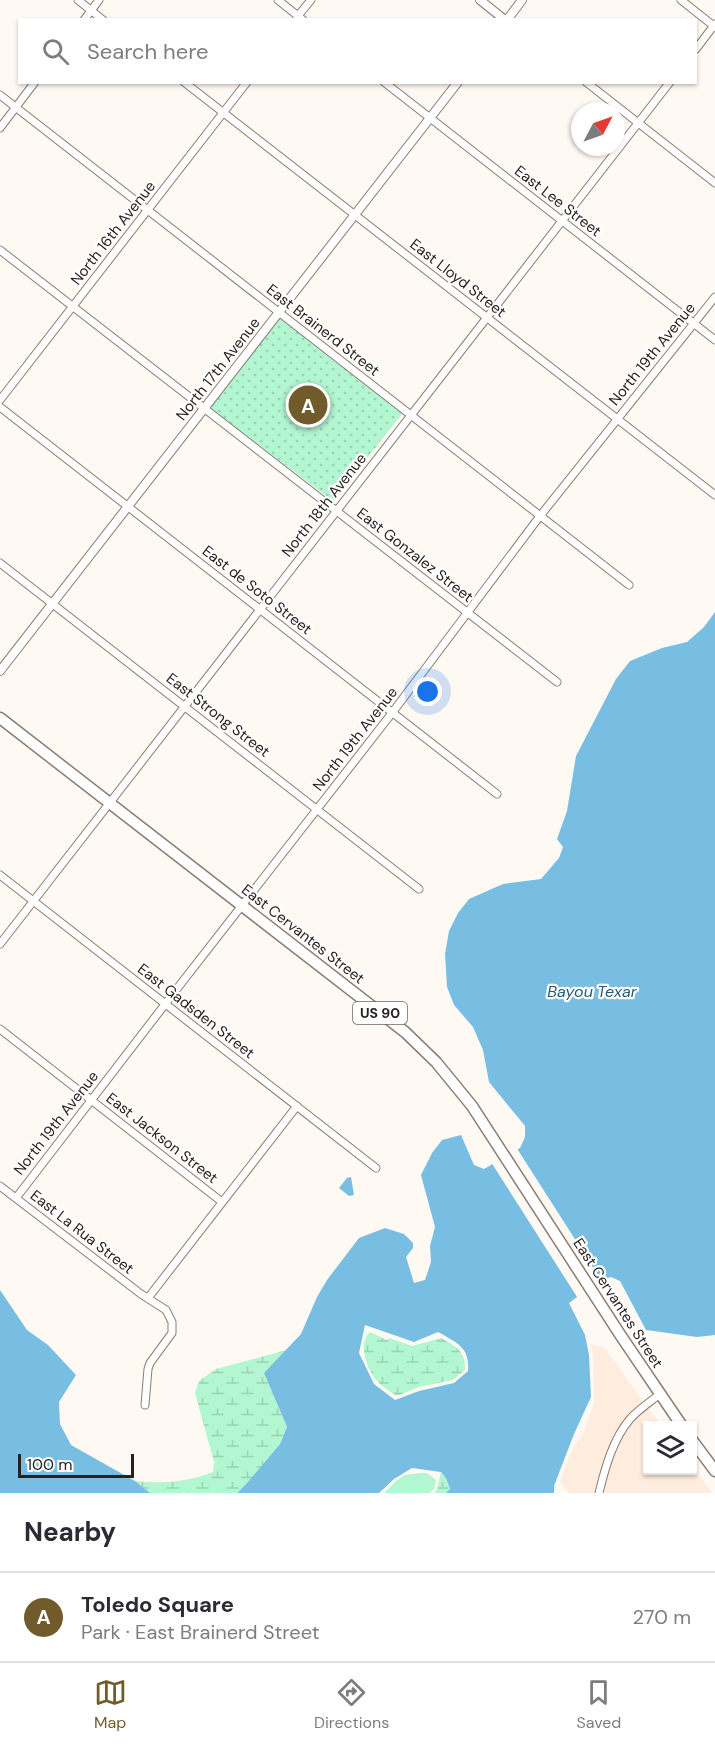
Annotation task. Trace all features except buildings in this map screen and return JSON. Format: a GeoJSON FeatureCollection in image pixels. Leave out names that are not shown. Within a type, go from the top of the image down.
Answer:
{"type":"FeatureCollection","features":[{"type":"Feature","properties":{"kind":"main road","name":"East Cervantes Street"},"geometry":{"type":"LineString","coordinates":[[0,718],[416,1042],[457,1086],[472,1106],[679,1421]]}},
{"type":"Feature","properties":{"kind":"main road"},"geometry":{"type":"LineString","coordinates":[[697,1446],[715,1471]]}},
{"type":"Feature","properties":{"kind":"street"},"geometry":{"type":"LineString","coordinates":[[78,0],[101,18]]}},
{"type":"Feature","properties":{"kind":"street"},"geometry":{"type":"LineString","coordinates":[[85,18],[99,0]]}},
{"type":"Feature","properties":{"kind":"street"},"geometry":{"type":"LineString","coordinates":[[278,0],[299,18],[311,0]]}},
{"type":"Feature","properties":{"kind":"street"},"geometry":{"type":"LineString","coordinates":[[480,0],[503,18]]}},
{"type":"Feature","properties":{"kind":"street"},"geometry":{"type":"LineString","coordinates":[[508,18],[522,0]]}},
{"type":"Feature","properties":{"kind":"street"},"geometry":{"type":"LineString","coordinates":[[681,0],[715,26],[697,48]]}},
{"type":"Feature","properties":{"kind":"street"},"geometry":{"type":"LineString","coordinates":[[0,128],[34,84]]}},
{"type":"Feature","properties":{"kind":"street","name":"East Lloyd Street"},"geometry":{"type":"LineString","coordinates":[[187,84],[715,495]]}},
{"type":"Feature","properties":{"kind":"street","name":"North 16th Avenue"},"geometry":{"type":"LineString","coordinates":[[0,400],[245,84]]}},
{"type":"Feature","properties":{"kind":"street","name":"East Lee Street"},"geometry":{"type":"LineString","coordinates":[[387,84],[715,340]]}},
{"type":"Feature","properties":{"kind":"street","name":"North 17th Avenue"},"geometry":{"type":"LineString","coordinates":[[0,672],[456,84]]}},
{"type":"Feature","properties":{"kind":"street"},"geometry":{"type":"LineString","coordinates":[[589,84],[715,183]]}},
{"type":"Feature","properties":{"kind":"street","name":"North 18th Avenue"},"geometry":{"type":"LineString","coordinates":[[0,944],[667,84]]}},
{"type":"Feature","properties":{"kind":"street","name":"East Brainerd Street"},"geometry":{"type":"LineString","coordinates":[[0,95],[629,585]]}},
{"type":"Feature","properties":{"kind":"street","name":"East Gonzalez Street"},"geometry":{"type":"LineString","coordinates":[[0,250],[557,682]]}},
{"type":"Feature","properties":{"kind":"street","name":"North 19th Avenue"},"geometry":{"type":"LineString","coordinates":[[16,1198],[392,713],[540,516],[715,297]]}},
{"type":"Feature","properties":{"kind":"street","name":"East de Soto Street"},"geometry":{"type":"LineString","coordinates":[[0,407],[497,794]]}},
{"type":"Feature","properties":{"kind":"street","name":"East Strong Street"},"geometry":{"type":"LineString","coordinates":[[0,563],[419,889]]}},
{"type":"Feature","properties":{"kind":"street","name":"East Gadsden Street"},"geometry":{"type":"LineString","coordinates":[[0,875],[376,1167]]}},
{"type":"Feature","properties":{"kind":"street","name":"East Jackson Street"},"geometry":{"type":"LineString","coordinates":[[0,1029],[222,1202]]}},
{"type":"Feature","properties":{"kind":"street"},"geometry":{"type":"LineString","coordinates":[[148,1298],[297,1106]]}},
{"type":"Feature","properties":{"kind":"street","name":"East La Rua Street"},"geometry":{"type":"LineString","coordinates":[[0,1186],[166,1310],[170,1316],[173,1327],[169,1338],[148,1369],[145,1405]]}},
{"type":"Feature","properties":{"kind":"street"},"geometry":{"type":"LineString","coordinates":[[599,1493],[622,1429],[660,1394]]}},
{"type":"Feature","properties":{"kind":"shaded area"},"geometry":{"type":"Polygon","coordinates":[[[591,1344],[605,1348],[643,1402],[627,1417],[613,1439],[603,1463],[595,1493],[568,1493],[560,1481],[571,1452],[584,1432],[594,1403],[591,1344]]]}},
{"type":"Feature","properties":{"kind":"shaded area"},"geometry":{"type":"Polygon","coordinates":[[[648,1408],[658,1421],[643,1421],[643,1475],[697,1473],[712,1493],[603,1493],[611,1464],[633,1421],[648,1408]]]}},
{"type":"Feature","properties":{"kind":"green space"},"geometry":{"type":"Polygon","coordinates":[[[280,318],[403,413],[333,501],[210,408],[280,318]]]}},
{"type":"Feature","properties":{"kind":"green space"},"geometry":{"type":"Polygon","coordinates":[[[370,1332],[387,1340],[390,1338],[412,1346],[441,1338],[462,1354],[465,1370],[453,1380],[419,1387],[397,1396],[377,1381],[367,1364],[364,1343],[370,1332]]]}},
{"type":"Feature","properties":{"kind":"green space"},"geometry":{"type":"Polygon","coordinates":[[[287,1350],[264,1373],[287,1427],[280,1444],[237,1493],[150,1493],[135,1481],[174,1481],[213,1472],[214,1462],[195,1393],[199,1381],[216,1369],[287,1350]]]}},
{"type":"Feature","properties":{"kind":"green space"},"geometry":{"type":"Polygon","coordinates":[[[441,1472],[450,1490],[446,1493],[434,1493],[437,1490],[441,1472]]]}},
{"type":"Feature","properties":{"kind":"green space"},"geometry":{"type":"Polygon","coordinates":[[[427,1473],[436,1480],[434,1489],[430,1493],[384,1493],[405,1475],[427,1473]]]}},
{"type":"Feature","properties":{"kind":"water","name":"Bayou Texar"},"geometry":{"type":"Polygon","coordinates":[[[715,612],[715,1335],[697,1337],[646,1330],[620,1281],[611,1277],[600,1280],[569,1303],[585,1335],[589,1355],[591,1397],[574,1434],[554,1486],[554,1493],[446,1493],[450,1489],[441,1472],[412,1468],[394,1479],[379,1493],[237,1493],[280,1444],[287,1427],[264,1373],[301,1334],[327,1280],[359,1238],[385,1228],[404,1234],[413,1243],[413,1248],[406,1257],[414,1283],[425,1280],[431,1262],[430,1246],[435,1227],[421,1175],[432,1153],[442,1140],[461,1135],[474,1165],[484,1169],[520,1148],[525,1137],[525,1126],[489,1082],[483,1050],[473,1027],[454,1005],[447,987],[445,954],[449,931],[458,913],[469,899],[503,884],[541,879],[559,858],[563,847],[557,839],[567,811],[576,756],[616,679],[630,661],[662,648],[687,642],[704,627],[715,612]],[[365,1325],[359,1353],[374,1384],[395,1400],[419,1391],[454,1383],[468,1371],[467,1356],[461,1347],[438,1332],[414,1342],[365,1325]]]}},
{"type":"Feature","properties":{"kind":"water"},"geometry":{"type":"Polygon","coordinates":[[[351,1177],[354,1195],[349,1196],[339,1188],[347,1178],[351,1177]]]}},
{"type":"Feature","properties":{"kind":"water"},"geometry":{"type":"Polygon","coordinates":[[[0,1290],[27,1330],[48,1345],[76,1375],[59,1402],[60,1424],[71,1445],[135,1481],[150,1493],[0,1493],[0,1290]]]}},
{"type":"Feature","properties":{"kind":"pier"},"geometry":{"type":"Polygon","coordinates":[[[516,1147],[603,1283],[579,1300],[491,1162],[516,1147]]]}},
{"type":"Feature","properties":{"kind":"place","name":"Toledo Square"},"geometry":{"type":"Point","coordinates":[308,405]}}]}
